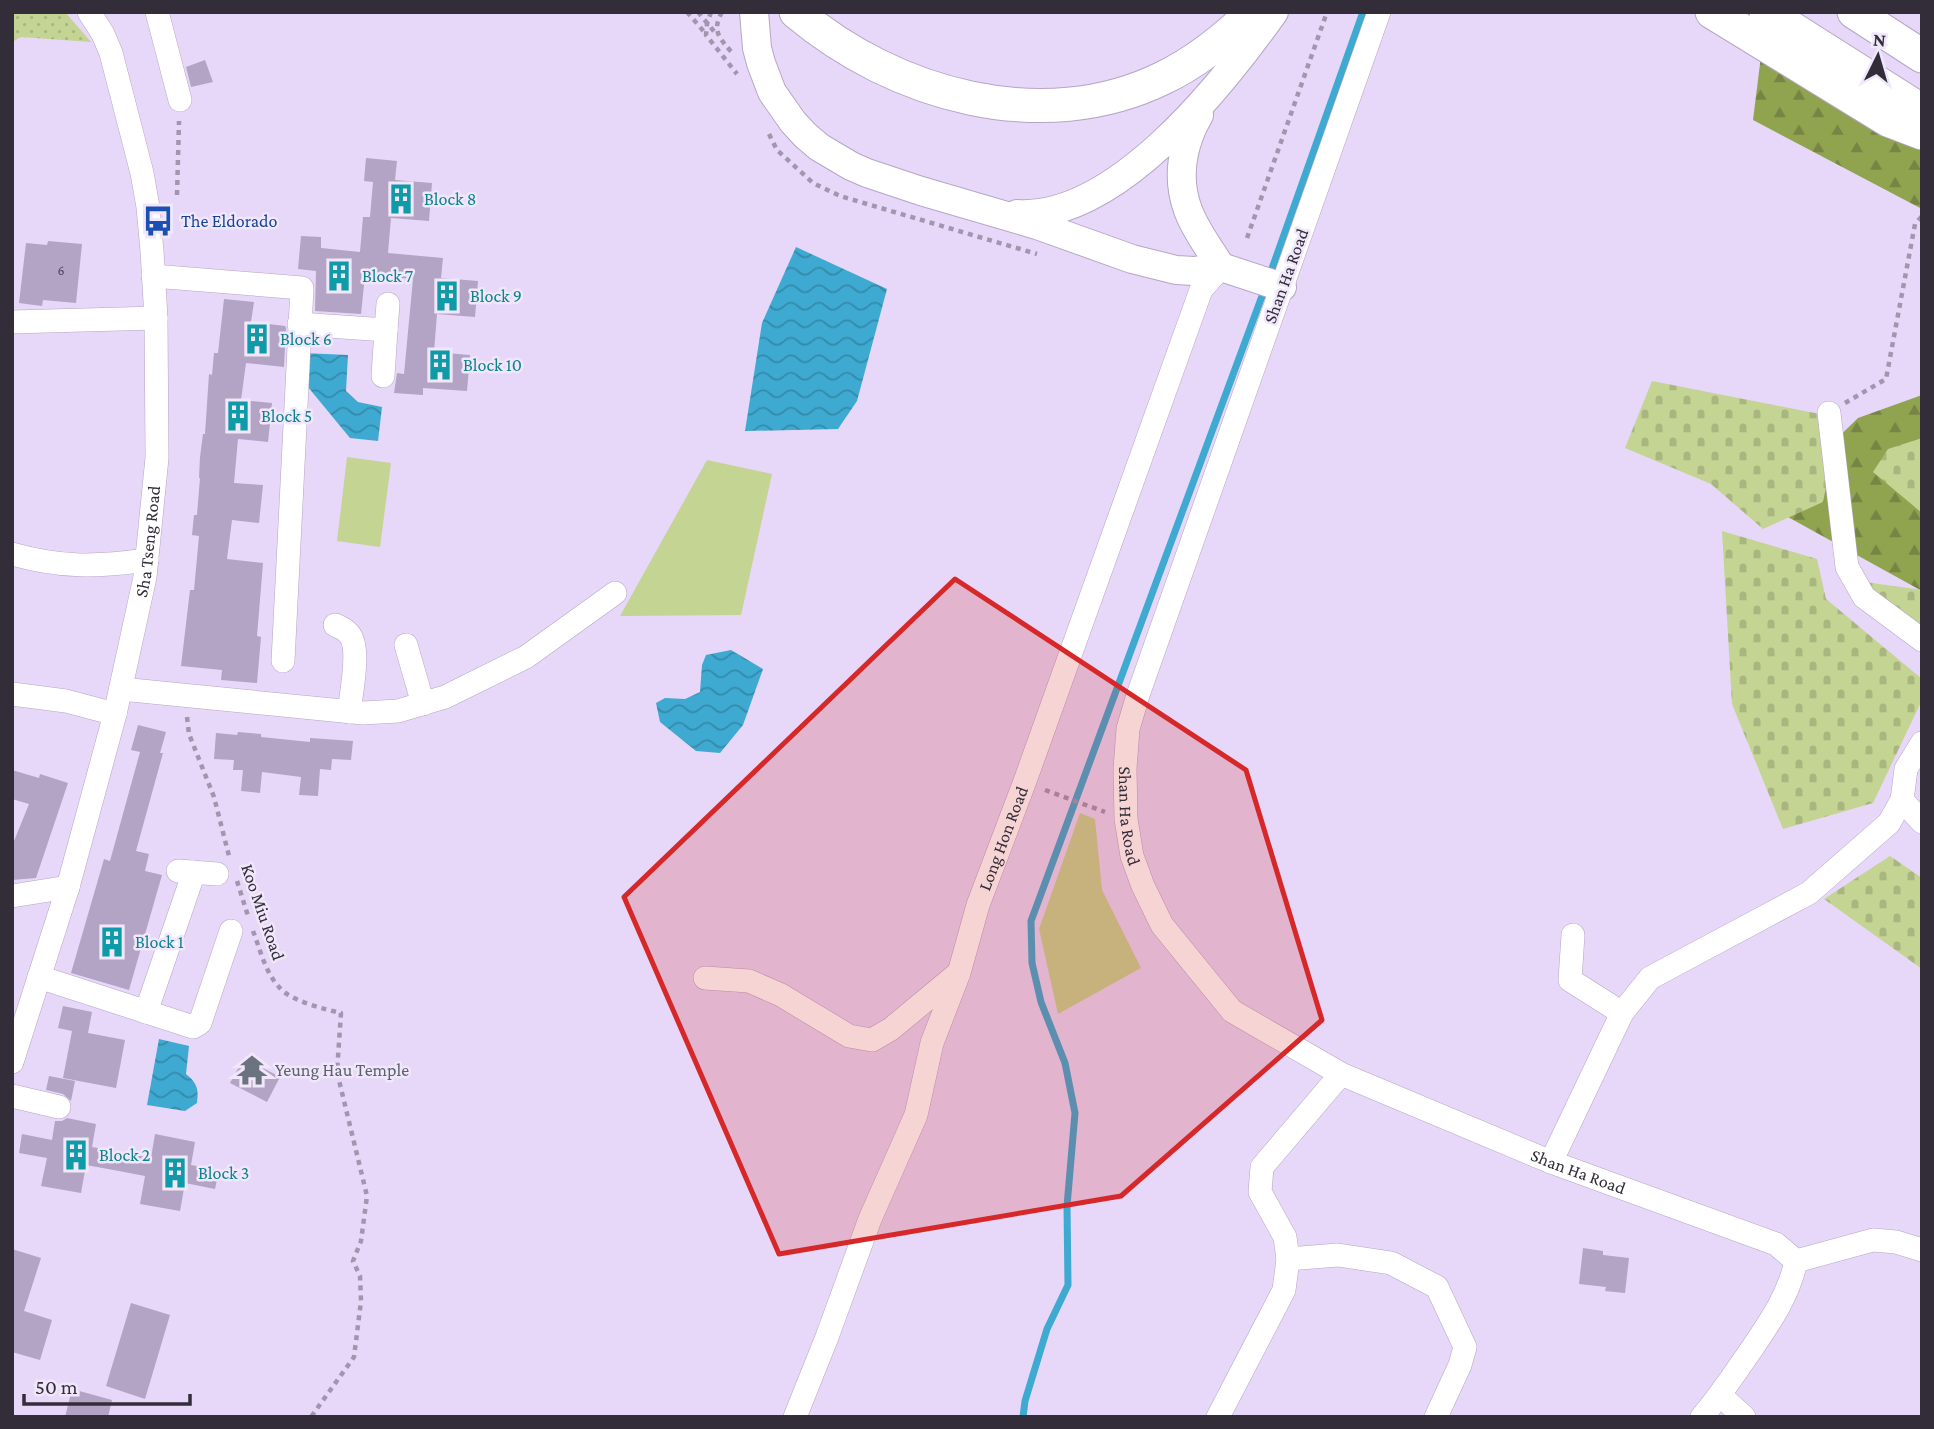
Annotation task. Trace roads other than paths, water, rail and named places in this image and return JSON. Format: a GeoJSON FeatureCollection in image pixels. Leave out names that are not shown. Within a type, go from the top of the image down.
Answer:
{"type":"FeatureCollection","features":[{"type":"Feature","properties":{"kind":"highway"},"geometry":{"type":"LineString","coordinates":[[796,12],[845,48],[882,68],[957,96],[1030,106],[1075,103],[1109,97],[1162,79],[1210,50],[1253,12]]}},
{"type":"Feature","properties":{"kind":"highway"},"geometry":{"type":"LineString","coordinates":[[1713,12],[1888,120],[1922,133]]}},
{"type":"Feature","properties":{"kind":"highway"},"geometry":{"type":"LineString","coordinates":[[1766,12],[1922,111]]}},
{"type":"Feature","properties":{"kind":"highway"},"geometry":{"type":"LineString","coordinates":[[1854,12],[1922,57]]}},
{"type":"Feature","properties":{"kind":"highway"},"geometry":{"type":"LineString","coordinates":[[1886,12],[1922,43]]}},
{"type":"Feature","properties":{"kind":"main road"},"geometry":{"type":"LineString","coordinates":[[754,12],[757,48],[772,92],[793,122],[818,147],[842,162],[867,173],[1037,225],[1132,259],[1176,270],[1229,269],[1277,285]]}},
{"type":"Feature","properties":{"kind":"main road"},"geometry":{"type":"LineString","coordinates":[[1229,269],[1188,211],[1182,188],[1182,156],[1191,127],[1211,94],[1274,12]]}},
{"type":"Feature","properties":{"kind":"main road"},"geometry":{"type":"LineString","coordinates":[[993,212],[1038,213],[1087,197],[1145,158],[1211,94]]}},
{"type":"Feature","properties":{"kind":"street","name":"Sha Tseng Road"},"geometry":{"type":"LineString","coordinates":[[12,1062],[68,887],[115,714],[145,577],[157,458],[156,318],[150,219],[142,173],[111,53],[89,12]]}},
{"type":"Feature","properties":{"kind":"street"},"geometry":{"type":"LineString","coordinates":[[158,12],[180,100]]}},
{"type":"Feature","properties":{"kind":"street","name":"Shan Ha Road"},"geometry":{"type":"LineString","coordinates":[[1380,12],[1277,285],[1128,729],[1125,769],[1126,819],[1132,856],[1162,925],[1232,1011],[1341,1074],[1551,1162],[1776,1244],[1796,1261]]}},
{"type":"Feature","properties":{"kind":"street","name":"Long Hon Road"},"geometry":{"type":"LineString","coordinates":[[795,1417],[870,1219],[916,1115],[932,1043],[959,973],[978,905],[1201,290],[1229,269]]}},
{"type":"Feature","properties":{"kind":"street"},"geometry":{"type":"LineString","coordinates":[[153,276],[302,288],[283,661]]}},
{"type":"Feature","properties":{"kind":"street"},"geometry":{"type":"LineString","coordinates":[[383,376],[388,304]]}},
{"type":"Feature","properties":{"kind":"street"},"geometry":{"type":"LineString","coordinates":[[12,322],[156,318]]}},
{"type":"Feature","properties":{"kind":"street"},"geometry":{"type":"LineString","coordinates":[[299,324],[386,330]]}},
{"type":"Feature","properties":{"kind":"street"},"geometry":{"type":"LineString","coordinates":[[1829,413],[1847,567],[1864,597],[1922,640]]}},
{"type":"Feature","properties":{"kind":"street"},"geometry":{"type":"LineString","coordinates":[[12,554],[46,562],[82,566],[147,559]]}},
{"type":"Feature","properties":{"kind":"street"},"geometry":{"type":"LineString","coordinates":[[121,689],[356,712],[398,711],[445,697],[526,657],[615,593]]}},
{"type":"Feature","properties":{"kind":"street"},"geometry":{"type":"LineString","coordinates":[[335,625],[348,632],[354,641],[356,712]]}},
{"type":"Feature","properties":{"kind":"street"},"geometry":{"type":"LineString","coordinates":[[405,645],[423,704]]}},
{"type":"Feature","properties":{"kind":"street"},"geometry":{"type":"LineString","coordinates":[[12,694],[66,701],[115,714]]}},
{"type":"Feature","properties":{"kind":"street"},"geometry":{"type":"LineString","coordinates":[[1551,1162],[1622,1013],[1650,978],[1809,893],[1889,823],[1902,800],[1906,769],[1922,743]]}},
{"type":"Feature","properties":{"kind":"street"},"geometry":{"type":"LineString","coordinates":[[1902,800],[1922,822]]}},
{"type":"Feature","properties":{"kind":"street"},"geometry":{"type":"LineString","coordinates":[[146,1012],[210,869]]}},
{"type":"Feature","properties":{"kind":"street"},"geometry":{"type":"LineString","coordinates":[[12,896],[68,887]]}},
{"type":"Feature","properties":{"kind":"street"},"geometry":{"type":"LineString","coordinates":[[39,977],[193,1027],[201,1023],[230,931]]}},
{"type":"Feature","properties":{"kind":"street"},"geometry":{"type":"LineString","coordinates":[[1573,935],[1570,981],[1622,1013]]}},
{"type":"Feature","properties":{"kind":"street"},"geometry":{"type":"LineString","coordinates":[[705,978],[749,982],[781,995],[849,1036],[872,1040],[891,1029],[959,973]]}},
{"type":"Feature","properties":{"kind":"street"},"geometry":{"type":"LineString","coordinates":[[1218,1417],[1284,1290],[1288,1259],[1285,1237],[1260,1192],[1262,1167],[1341,1074]]}},
{"type":"Feature","properties":{"kind":"street"},"geometry":{"type":"LineString","coordinates":[[12,1097],[59,1107]]}},
{"type":"Feature","properties":{"kind":"street"},"geometry":{"type":"LineString","coordinates":[[1702,1417],[1774,1315],[1792,1281],[1796,1261],[1873,1240],[1896,1242],[1922,1250]]}},
{"type":"Feature","properties":{"kind":"street"},"geometry":{"type":"LineString","coordinates":[[1288,1259],[1338,1255],[1391,1263],[1437,1287],[1465,1347],[1460,1365],[1436,1417]]}},
{"type":"Feature","properties":{"kind":"street"},"geometry":{"type":"LineString","coordinates":[[1720,1395],[1744,1417]]}},
{"type":"Feature","properties":{"kind":"water"},"geometry":{"type":"Polygon","coordinates":[[[796,247],[887,289],[857,401],[838,429],[745,431],[762,323],[796,247]]]}},
{"type":"Feature","properties":{"kind":"water"},"geometry":{"type":"Polygon","coordinates":[[[303,353],[348,355],[346,391],[358,402],[382,407],[378,441],[350,438],[303,381],[303,353]]]}},
{"type":"Feature","properties":{"kind":"water"},"geometry":{"type":"Polygon","coordinates":[[[731,650],[763,669],[743,725],[720,753],[696,751],[660,722],[656,703],[665,698],[685,699],[700,692],[702,665],[706,655],[731,650]]]}},
{"type":"Feature","properties":{"kind":"water"},"geometry":{"type":"Polygon","coordinates":[[[159,1039],[189,1046],[186,1074],[193,1080],[198,1098],[197,1103],[185,1111],[147,1105],[159,1039]]]}},
{"type":"Feature","properties":{"kind":"waterway"},"geometry":{"type":"LineString","coordinates":[[1269,277],[1363,12]]}},
{"type":"Feature","properties":{"kind":"waterway"},"geometry":{"type":"LineString","coordinates":[[1023,1417],[1025,1401],[1047,1329],[1068,1285],[1067,1206],[1075,1113],[1065,1063],[1041,1002],[1032,963],[1031,921],[1265,288]]}},
{"type":"Feature","properties":{"kind":"place","name":"Block 8"},"geometry":{"type":"Point","coordinates":[401,199]}},
{"type":"Feature","properties":{"kind":"place","name":"The Eldorado"},"geometry":{"type":"Point","coordinates":[158,221]}},
{"type":"Feature","properties":{"kind":"place","name":"Block 7"},"geometry":{"type":"Point","coordinates":[339,276]}},
{"type":"Feature","properties":{"kind":"place","name":"Block 9"},"geometry":{"type":"Point","coordinates":[447,296]}},
{"type":"Feature","properties":{"kind":"place","name":"Block 6"},"geometry":{"type":"Point","coordinates":[257,339]}},
{"type":"Feature","properties":{"kind":"place","name":"Block 10"},"geometry":{"type":"Point","coordinates":[440,365]}},
{"type":"Feature","properties":{"kind":"place","name":"Block 5"},"geometry":{"type":"Point","coordinates":[238,416]}},
{"type":"Feature","properties":{"kind":"place","name":"Block 1"},"geometry":{"type":"Point","coordinates":[112,942]}},
{"type":"Feature","properties":{"kind":"place","name":"Yeung Hau Temple"},"geometry":{"type":"Point","coordinates":[252,1070]}},
{"type":"Feature","properties":{"kind":"place","name":"Block 2"},"geometry":{"type":"Point","coordinates":[76,1155]}},
{"type":"Feature","properties":{"kind":"place","name":"Block 3"},"geometry":{"type":"Point","coordinates":[175,1173]}}]}
